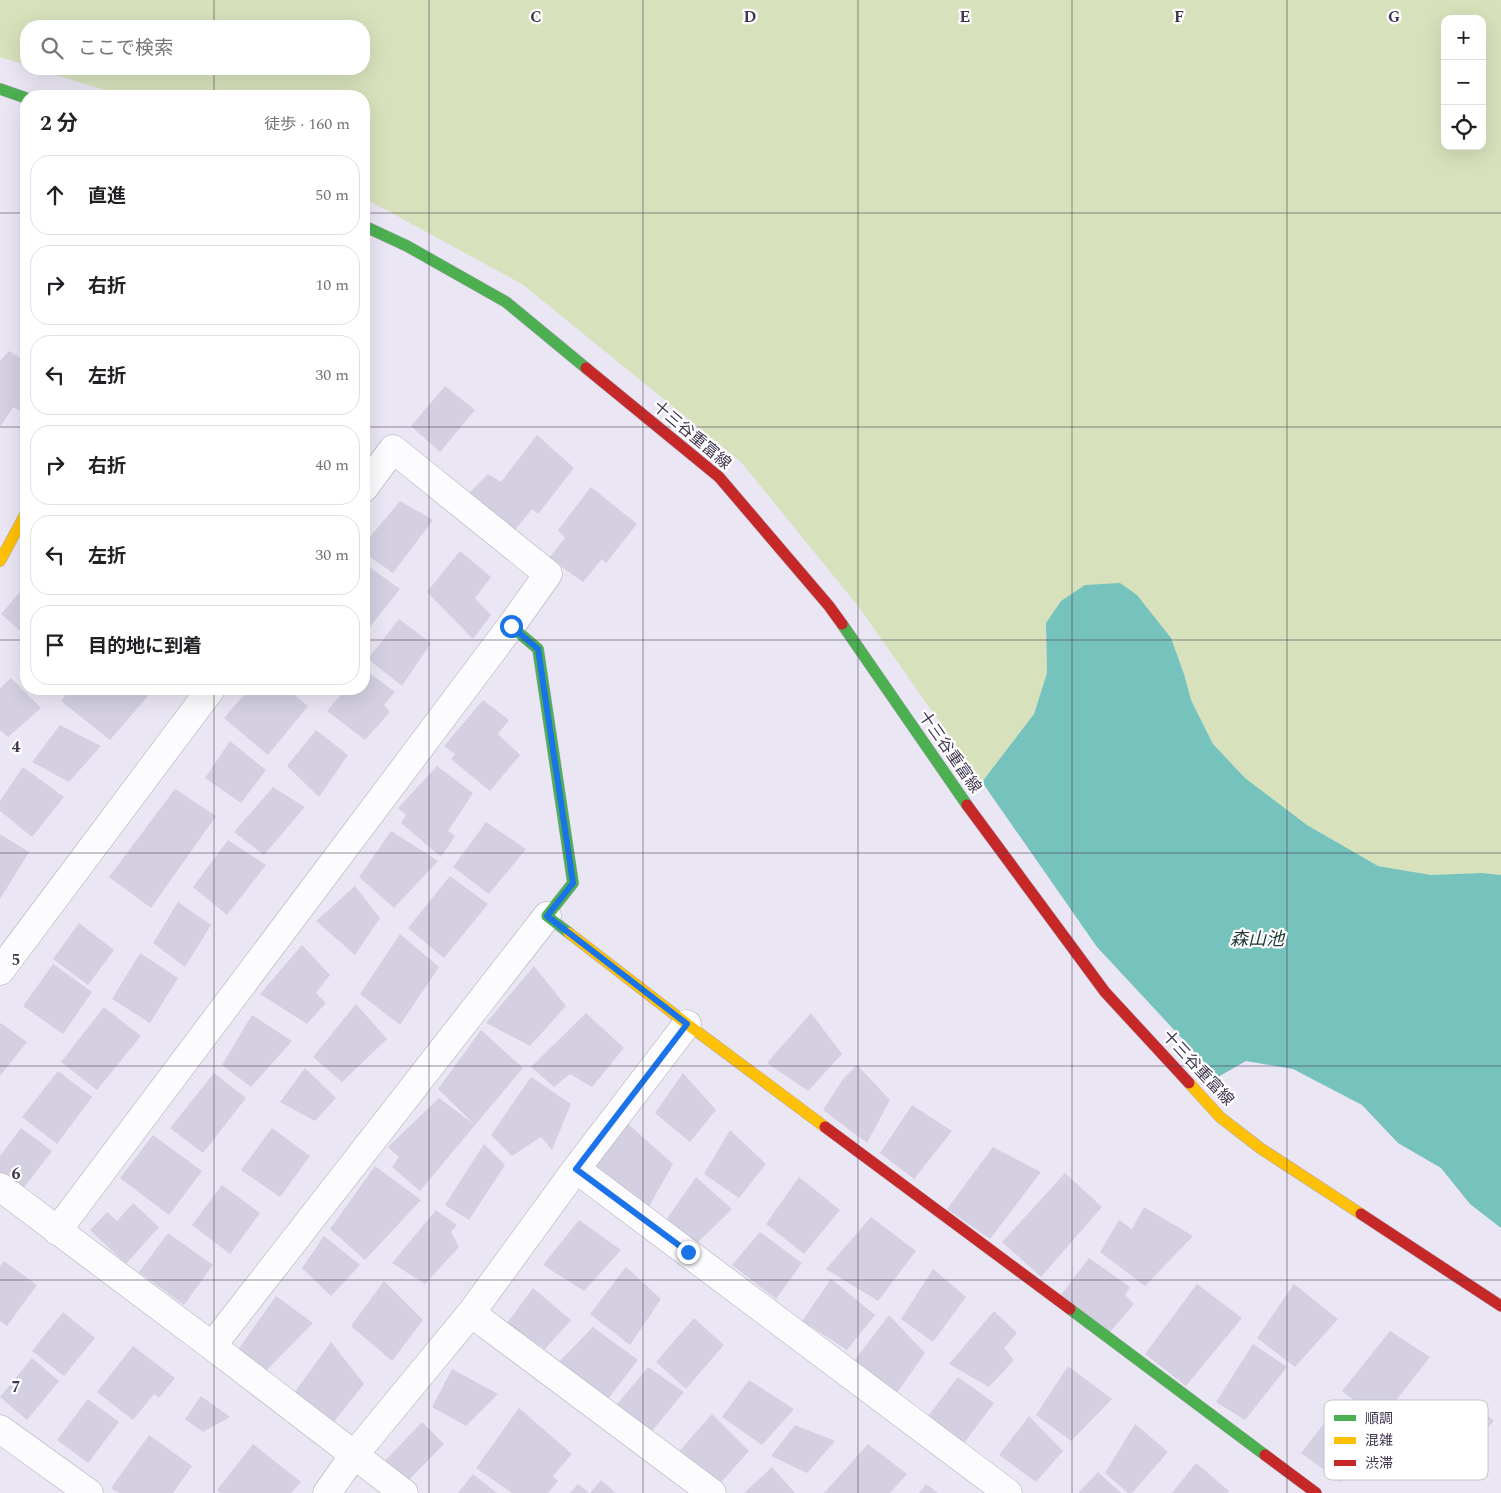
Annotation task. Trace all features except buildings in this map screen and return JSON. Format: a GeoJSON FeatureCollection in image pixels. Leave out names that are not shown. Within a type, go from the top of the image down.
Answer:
{"type":"FeatureCollection","features":[{"type":"Feature","properties":{"kind":"main road"},"geometry":{"type":"LineString","coordinates":[[0,88],[20,96]]}},
{"type":"Feature","properties":{"kind":"main road","name":"十三谷重富線"},"geometry":{"type":"LineString","coordinates":[[370,229],[407,246],[506,302],[719,477],[829,606],[975,816],[1105,992],[1220,1117],[1260,1148],[1501,1306]]}},
{"type":"Feature","properties":{"kind":"main road"},"geometry":{"type":"LineString","coordinates":[[3,550],[20,523]]}},
{"type":"Feature","properties":{"kind":"main road"},"geometry":{"type":"LineString","coordinates":[[511,626],[538,649],[573,883],[547,916],[687,1024],[1316,1493]]}},
{"type":"Feature","properties":{"kind":"street"},"geometry":{"type":"LineString","coordinates":[[57,1231],[548,574],[393,449],[370,480]]}},
{"type":"Feature","properties":{"kind":"street"},"geometry":{"type":"LineString","coordinates":[[0,971],[207,695]]}},
{"type":"Feature","properties":{"kind":"street"},"geometry":{"type":"LineString","coordinates":[[212,1346],[547,916]]}},
{"type":"Feature","properties":{"kind":"street"},"geometry":{"type":"LineString","coordinates":[[327,1493],[354,1455],[471,1314],[576,1169],[687,1024]]}},
{"type":"Feature","properties":{"kind":"street"},"geometry":{"type":"LineString","coordinates":[[576,1169],[1008,1493]]}},
{"type":"Feature","properties":{"kind":"street"},"geometry":{"type":"LineString","coordinates":[[0,1187],[404,1493]]}},
{"type":"Feature","properties":{"kind":"street"},"geometry":{"type":"LineString","coordinates":[[471,1314],[712,1493]]}},
{"type":"Feature","properties":{"kind":"street"},"geometry":{"type":"LineString","coordinates":[[0,1429],[89,1493]]}},
{"type":"Feature","properties":{"kind":"shaded area"},"geometry":{"type":"Polygon","coordinates":[[[0,0],[1501,0],[1501,875],[1481,873],[1431,875],[1378,866],[1307,825],[1245,778],[1213,744],[1191,700],[1171,638],[1046,623],[1047,673],[1034,714],[982,782],[858,606],[741,462],[522,284],[370,201],[370,90],[105,90],[56,75],[370,75],[370,20],[20,20],[20,63],[0,57],[0,0]]]}},
{"type":"Feature","properties":{"kind":"water","name":"森山池"},"geometry":{"type":"Polygon","coordinates":[[[1120,583],[1137,595],[1171,638],[1191,700],[1213,744],[1245,778],[1307,825],[1378,866],[1431,875],[1481,873],[1501,875],[1501,1228],[1470,1204],[1441,1168],[1398,1143],[1362,1105],[1293,1069],[1246,1061],[1218,1077],[1097,947],[982,782],[1034,714],[1047,673],[1046,623],[1061,601],[1085,585],[1120,583]]]}},
{"type":"Feature","properties":{"kind":"traffic: fast"},"geometry":{"type":"LineString","coordinates":[[0,89],[20,96]]}},
{"type":"Feature","properties":{"kind":"traffic: fast"},"geometry":{"type":"LineString","coordinates":[[370,229],[407,246],[506,302],[586,368]]}},
{"type":"Feature","properties":{"kind":"traffic: fast"},"geometry":{"type":"LineString","coordinates":[[842,624],[967,805]]}},
{"type":"Feature","properties":{"kind":"traffic: fast"},"geometry":{"type":"LineString","coordinates":[[511,626],[538,649],[573,883],[547,916],[569,933]]}},
{"type":"Feature","properties":{"kind":"traffic: fast"},"geometry":{"type":"LineString","coordinates":[[1070,1309],[1265,1455]]}},
{"type":"Feature","properties":{"kind":"traffic: slow"},"geometry":{"type":"LineString","coordinates":[[0,561],[20,524]]}},
{"type":"Feature","properties":{"kind":"traffic: slow"},"geometry":{"type":"LineString","coordinates":[[569,933],[825,1127]]}},
{"type":"Feature","properties":{"kind":"traffic: slow"},"geometry":{"type":"LineString","coordinates":[[1189,1083],[1220,1117],[1260,1148],[1361,1214]]}},
{"type":"Feature","properties":{"kind":"traffic: jam"},"geometry":{"type":"LineString","coordinates":[[586,368],[719,477],[829,606],[842,624]]}},
{"type":"Feature","properties":{"kind":"traffic: jam"},"geometry":{"type":"LineString","coordinates":[[967,805],[1105,992],[1189,1083]]}},
{"type":"Feature","properties":{"kind":"traffic: jam"},"geometry":{"type":"LineString","coordinates":[[825,1127],[1070,1309]]}},
{"type":"Feature","properties":{"kind":"traffic: jam"},"geometry":{"type":"LineString","coordinates":[[1361,1214],[1501,1306]]}},
{"type":"Feature","properties":{"kind":"traffic: jam"},"geometry":{"type":"LineString","coordinates":[[1265,1455],[1316,1493]]}},
{"type":"Feature","properties":{"kind":"route"},"geometry":{"type":"LineString","coordinates":[[511,626],[538,649],[573,883],[547,916],[687,1024],[576,1169],[688,1252]]}}]}
